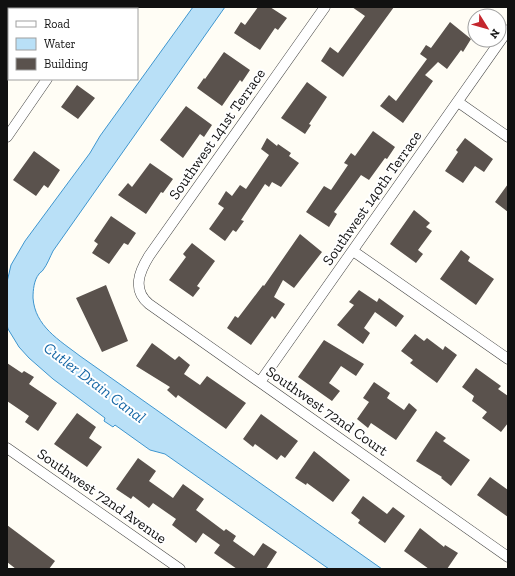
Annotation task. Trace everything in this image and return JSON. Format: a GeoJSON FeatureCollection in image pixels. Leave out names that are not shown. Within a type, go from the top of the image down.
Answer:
{"type":"FeatureCollection","features":[{"type":"Feature","properties":{"kind":"street","name":"Southwest 141st Terrace"},"geometry":{"type":"LineString","coordinates":[[139,281],[142,269],[149,256],[325,7]]}},
{"type":"Feature","properties":{"kind":"street","name":"Southwest 140th Terrace"},"geometry":{"type":"LineString","coordinates":[[260,382],[508,30]]}},
{"type":"Feature","properties":{"kind":"street"},"geometry":{"type":"LineString","coordinates":[[7,137],[46,80]]}},
{"type":"Feature","properties":{"kind":"street"},"geometry":{"type":"LineString","coordinates":[[458,102],[508,137]]}},
{"type":"Feature","properties":{"kind":"street"},"geometry":{"type":"LineString","coordinates":[[353,251],[508,359]]}},
{"type":"Feature","properties":{"kind":"street","name":"Southwest 72nd Court"},"geometry":{"type":"LineString","coordinates":[[139,281],[140,292],[145,300],[508,557]]}},
{"type":"Feature","properties":{"kind":"street","name":"Southwest 72nd Avenue"},"geometry":{"type":"LineString","coordinates":[[7,448],[180,569]]}},
{"type":"Feature","properties":{"kind":"water","name":"Cutler Drain Canal"},"geometry":{"type":"Polygon","coordinates":[[[193,7],[225,7],[53,251],[43,271],[37,276],[33,298],[38,317],[49,332],[80,356],[382,569],[329,569],[165,454],[150,450],[115,425],[113,427],[104,421],[105,418],[53,379],[29,358],[19,347],[8,329],[7,282],[11,265],[25,241],[90,153],[100,136],[193,7]]]}},
{"type":"Feature","properties":{"kind":"building"},"geometry":{"type":"Polygon","coordinates":[[[258,7],[270,7],[287,18],[278,30],[275,28],[260,50],[234,33],[241,22],[245,25],[258,7]]]}},
{"type":"Feature","properties":{"kind":"building"},"geometry":{"type":"Polygon","coordinates":[[[352,7],[394,7],[343,77],[321,61],[330,47],[338,53],[365,16],[352,7]]]}},
{"type":"Feature","properties":{"kind":"building"},"geometry":{"type":"Polygon","coordinates":[[[450,22],[467,36],[467,46],[463,52],[461,50],[447,69],[438,62],[425,75],[433,81],[403,123],[380,106],[389,95],[396,101],[427,59],[420,54],[426,45],[431,48],[450,22]]]}},
{"type":"Feature","properties":{"kind":"building"},"geometry":{"type":"Polygon","coordinates":[[[224,52],[250,70],[242,82],[240,80],[222,106],[197,88],[224,52]]]}},
{"type":"Feature","properties":{"kind":"building"},"geometry":{"type":"Polygon","coordinates":[[[307,82],[327,97],[309,124],[311,125],[305,134],[281,118],[307,82]]]}},
{"type":"Feature","properties":{"kind":"building"},"geometry":{"type":"Polygon","coordinates":[[[77,85],[95,98],[78,119],[61,107],[77,85]]]}},
{"type":"Feature","properties":{"kind":"building"},"geometry":{"type":"Polygon","coordinates":[[[186,106],[212,125],[204,137],[200,134],[183,158],[160,140],[186,106]]]}},
{"type":"Feature","properties":{"kind":"building"},"geometry":{"type":"Polygon","coordinates":[[[373,131],[395,147],[369,180],[361,175],[334,212],[337,214],[329,227],[306,212],[324,186],[331,190],[348,165],[344,163],[351,153],[355,156],[373,131]]]}},
{"type":"Feature","properties":{"kind":"building"},"geometry":{"type":"Polygon","coordinates":[[[267,138],[277,146],[278,144],[291,153],[289,156],[299,163],[281,187],[272,182],[269,187],[265,184],[241,220],[244,221],[236,232],[233,230],[225,241],[209,229],[224,208],[218,204],[226,191],[232,196],[240,185],[246,189],[269,155],[261,149],[267,138]]]}},
{"type":"Feature","properties":{"kind":"building"},"geometry":{"type":"Polygon","coordinates":[[[465,138],[493,159],[484,172],[475,166],[463,183],[445,171],[458,152],[456,150],[465,138]]]}},
{"type":"Feature","properties":{"kind":"building"},"geometry":{"type":"Polygon","coordinates":[[[34,151],[60,170],[48,188],[44,185],[36,196],[13,180],[34,151]]]}},
{"type":"Feature","properties":{"kind":"building"},"geometry":{"type":"Polygon","coordinates":[[[150,163],[173,179],[163,193],[161,192],[146,214],[118,195],[128,183],[132,187],[150,163]]]}},
{"type":"Feature","properties":{"kind":"building"},"geometry":{"type":"Polygon","coordinates":[[[508,184],[508,212],[495,202],[508,184]]]}},
{"type":"Feature","properties":{"kind":"building"},"geometry":{"type":"Polygon","coordinates":[[[414,210],[430,223],[426,227],[432,231],[418,250],[423,254],[416,263],[390,244],[414,210]]]}},
{"type":"Feature","properties":{"kind":"building"},"geometry":{"type":"Polygon","coordinates":[[[111,216],[136,233],[128,245],[124,243],[109,264],[92,253],[98,244],[94,241],[111,216]]]}},
{"type":"Feature","properties":{"kind":"building"},"geometry":{"type":"Polygon","coordinates":[[[300,234],[322,252],[294,288],[283,280],[274,297],[285,304],[275,319],[272,316],[251,345],[227,328],[235,316],[238,318],[263,285],[264,286],[300,234]]]}},
{"type":"Feature","properties":{"kind":"building"},"geometry":{"type":"Polygon","coordinates":[[[192,243],[215,261],[197,286],[200,288],[193,297],[169,280],[186,257],[183,254],[192,243]]]}},
{"type":"Feature","properties":{"kind":"building"},"geometry":{"type":"Polygon","coordinates":[[[461,250],[470,257],[468,261],[494,279],[476,305],[440,279],[461,250]]]}},
{"type":"Feature","properties":{"kind":"building"},"geometry":{"type":"Polygon","coordinates":[[[106,285],[128,341],[102,352],[76,298],[106,285]]]}},
{"type":"Feature","properties":{"kind":"building"},"geometry":{"type":"Polygon","coordinates":[[[359,290],[377,302],[379,298],[404,316],[396,327],[375,312],[364,328],[370,333],[363,344],[337,325],[354,305],[349,302],[359,290]]]}},
{"type":"Feature","properties":{"kind":"building"},"geometry":{"type":"Polygon","coordinates":[[[415,334],[424,341],[427,338],[443,350],[445,346],[457,355],[437,383],[410,363],[413,360],[401,351],[415,334]]]}},
{"type":"Feature","properties":{"kind":"building"},"geometry":{"type":"Polygon","coordinates":[[[324,340],[364,364],[356,376],[341,366],[329,383],[340,391],[332,401],[298,377],[324,340]]]}},
{"type":"Feature","properties":{"kind":"building"},"geometry":{"type":"Polygon","coordinates":[[[152,343],[175,360],[179,356],[190,365],[184,374],[200,385],[207,376],[246,403],[226,429],[178,395],[176,398],[167,390],[170,387],[136,366],[152,343]]]}},
{"type":"Feature","properties":{"kind":"building"},"geometry":{"type":"Polygon","coordinates":[[[7,363],[22,373],[24,371],[34,377],[29,384],[57,403],[38,431],[25,422],[29,416],[7,401],[7,363]]]}},
{"type":"Feature","properties":{"kind":"building"},"geometry":{"type":"Polygon","coordinates":[[[476,368],[501,386],[498,389],[508,396],[508,423],[501,432],[482,418],[487,412],[472,401],[474,396],[462,387],[476,368]]]}},
{"type":"Feature","properties":{"kind":"building"},"geometry":{"type":"Polygon","coordinates":[[[374,382],[390,393],[387,398],[404,410],[409,403],[417,410],[396,440],[371,423],[368,428],[357,419],[369,402],[363,398],[374,382]]]}},
{"type":"Feature","properties":{"kind":"building"},"geometry":{"type":"Polygon","coordinates":[[[77,413],[96,427],[89,438],[102,447],[87,467],[54,444],[77,413]]]}},
{"type":"Feature","properties":{"kind":"building"},"geometry":{"type":"Polygon","coordinates":[[[261,414],[298,441],[285,458],[281,455],[277,460],[255,444],[253,447],[243,439],[261,414]]]}},
{"type":"Feature","properties":{"kind":"building"},"geometry":{"type":"Polygon","coordinates":[[[436,431],[446,438],[443,441],[470,460],[451,486],[441,478],[442,477],[416,461],[436,431]]]}},
{"type":"Feature","properties":{"kind":"building"},"geometry":{"type":"Polygon","coordinates":[[[314,451],[350,480],[333,502],[307,483],[306,485],[295,478],[314,451]]]}},
{"type":"Feature","properties":{"kind":"building"},"geometry":{"type":"Polygon","coordinates":[[[138,458],[156,471],[149,481],[173,498],[183,484],[204,499],[196,510],[224,531],[226,529],[236,536],[233,541],[254,556],[263,543],[277,552],[266,569],[237,569],[214,553],[220,545],[203,533],[196,543],[172,525],[176,519],[153,503],[149,508],[133,496],[131,499],[116,489],[138,458]]]}},
{"type":"Feature","properties":{"kind":"building"},"geometry":{"type":"Polygon","coordinates":[[[490,477],[508,490],[508,517],[477,495],[490,477]]]}},
{"type":"Feature","properties":{"kind":"building"},"geometry":{"type":"Polygon","coordinates":[[[363,496],[387,514],[393,507],[405,516],[385,543],[358,523],[360,520],[351,513],[363,496]]]}},
{"type":"Feature","properties":{"kind":"building"},"geometry":{"type":"Polygon","coordinates":[[[7,525],[55,561],[49,569],[16,569],[7,562],[7,525]]]}},
{"type":"Feature","properties":{"kind":"building"},"geometry":{"type":"Polygon","coordinates":[[[420,528],[444,547],[445,545],[458,553],[447,569],[429,569],[404,551],[420,528]]]}}]}
